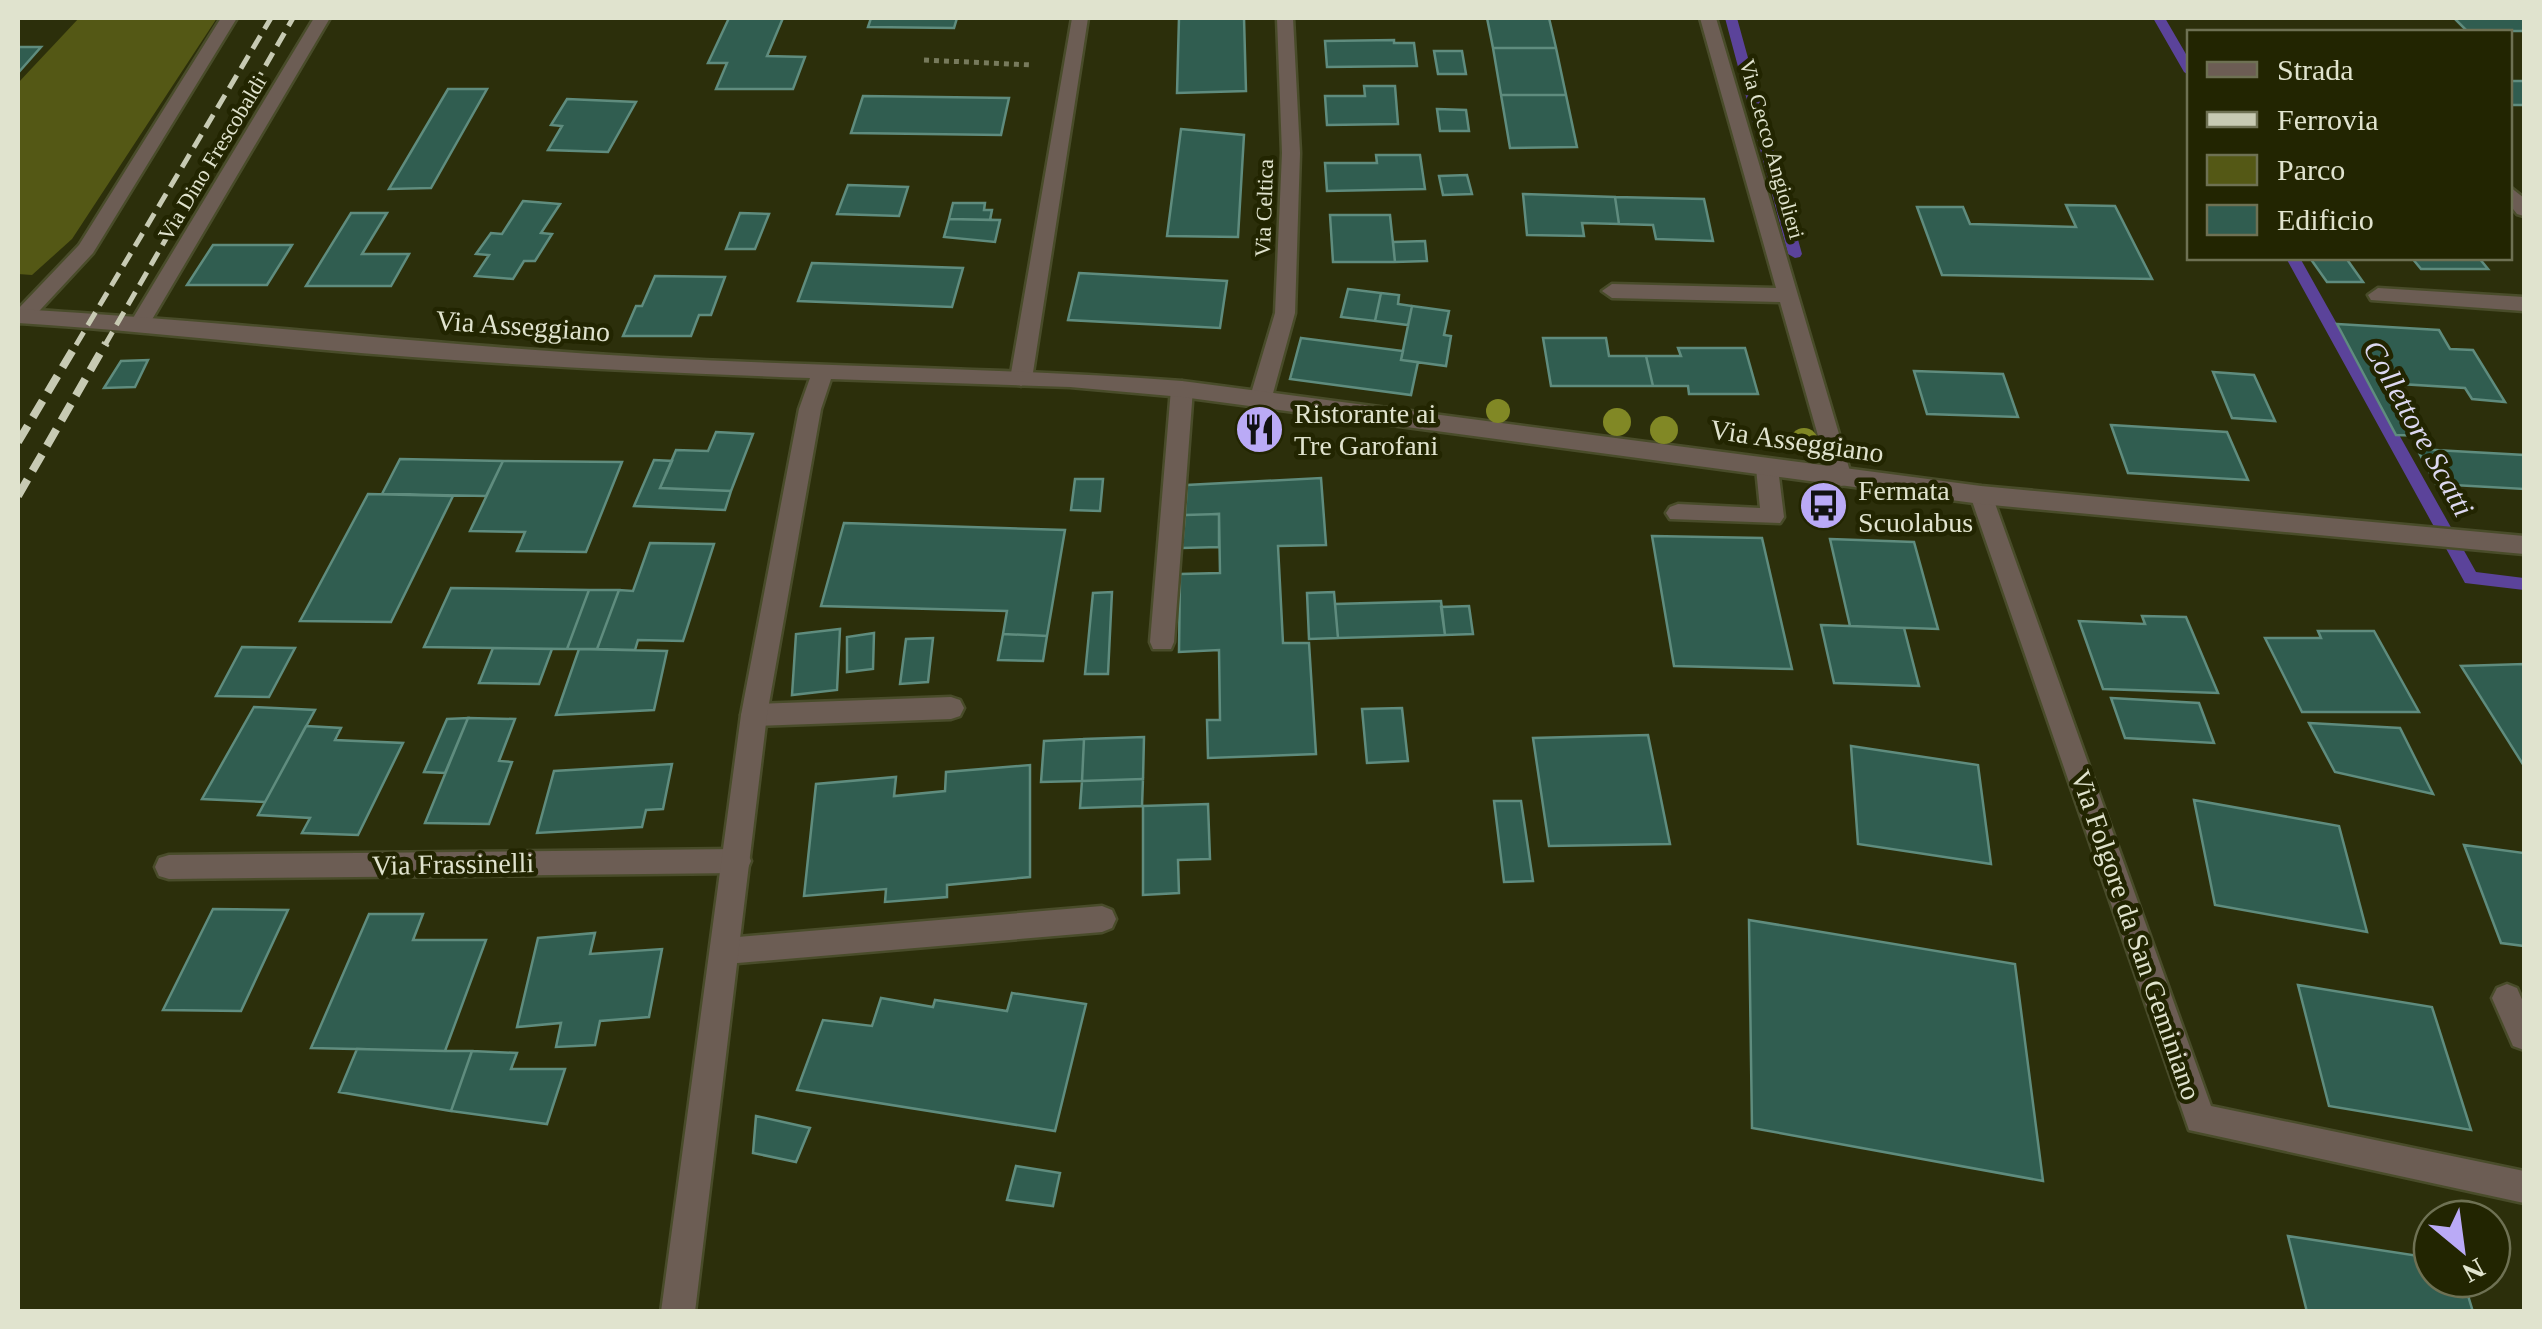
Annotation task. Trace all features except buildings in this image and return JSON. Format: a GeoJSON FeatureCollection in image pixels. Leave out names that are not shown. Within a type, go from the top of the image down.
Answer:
{"type":"FeatureCollection","features":[{"type":"Feature","properties":{"kind":"street","name":"Via Asseggiano"},"geometry":{"type":"LineString","coordinates":[[20,316],[86,248],[229,18]]}},
{"type":"Feature","properties":{"kind":"street","name":"Via Dino Frescobaldi"},"geometry":{"type":"LineString","coordinates":[[140,322],[322,18]]}},
{"type":"Feature","properties":{"kind":"street"},"geometry":{"type":"LineString","coordinates":[[1021,379],[1080,18]]}},
{"type":"Feature","properties":{"kind":"street","name":"Via Celtica"},"geometry":{"type":"LineString","coordinates":[[1262,397],[1285,313],[1291,154],[1285,18]]}},
{"type":"Feature","properties":{"kind":"street","name":"Via Cecco Angiolieri"},"geometry":{"type":"LineString","coordinates":[[1708,18],[1841,478]]}},
{"type":"Feature","properties":{"kind":"street"},"geometry":{"type":"LineString","coordinates":[[1612,292],[1788,295]]}},
{"type":"Feature","properties":{"kind":"street"},"geometry":{"type":"LineString","coordinates":[[2378,295],[2524,304]]}},
{"type":"Feature","properties":{"kind":"street","name":"Via Asseggiano"},"geometry":{"type":"LineString","coordinates":[[20,316],[140,322],[317,342],[822,374],[1021,379],[1182,389],[1981,495],[2524,545]]}},
{"type":"Feature","properties":{"kind":"street"},"geometry":{"type":"LineString","coordinates":[[678,1312],[754,715],[810,409],[822,374]]}},
{"type":"Feature","properties":{"kind":"street"},"geometry":{"type":"LineString","coordinates":[[1162,642],[1182,389]]}},
{"type":"Feature","properties":{"kind":"street"},"geometry":{"type":"LineString","coordinates":[[1678,514],[1772,517],[1767,468]]}},
{"type":"Feature","properties":{"kind":"street","name":"Via Folgore da San Geminiano"},"geometry":{"type":"LineString","coordinates":[[1981,495],[2200,1119],[2524,1188]]}},
{"type":"Feature","properties":{"kind":"street"},"geometry":{"type":"LineString","coordinates":[[754,715],[951,708]]}},
{"type":"Feature","properties":{"kind":"street","name":"Via Frassinelli"},"geometry":{"type":"LineString","coordinates":[[169,868],[736,861]]}},
{"type":"Feature","properties":{"kind":"street"},"geometry":{"type":"LineString","coordinates":[[726,950],[1102,919]]}},
{"type":"Feature","properties":{"kind":"street"},"geometry":{"type":"LineString","coordinates":[[2507,998],[2524,1036]]}},
{"type":"Feature","properties":{"kind":"path"},"geometry":{"type":"LineString","coordinates":[[924,60],[1074,67]]}},
{"type":"Feature","properties":{"kind":"green space"},"geometry":{"type":"Polygon","coordinates":[[[79,18],[217,18],[72,239],[32,275],[18,274],[18,83],[79,18]]]}},
{"type":"Feature","properties":{"kind":"waterway"},"geometry":{"type":"LineString","coordinates":[[1731,18],[1795,254]]}},
{"type":"Feature","properties":{"kind":"waterway","name":"Collettore Scatti"},"geometry":{"type":"LineString","coordinates":[[2159,18],[2187,67]]}},
{"type":"Feature","properties":{"kind":"waterway","name":"Collettore Scatti"},"geometry":{"type":"LineString","coordinates":[[2294,260],[2471,578],[2524,584]]}},
{"type":"Feature","properties":{"kind":"railway"},"geometry":{"type":"LineString","coordinates":[[76,345],[271,18]]}},
{"type":"Feature","properties":{"kind":"railway"},"geometry":{"type":"LineString","coordinates":[[105,345],[293,18]]}},
{"type":"Feature","properties":{"kind":"railway"},"geometry":{"type":"LineString","coordinates":[[18,442],[77,343]]}},
{"type":"Feature","properties":{"kind":"railway"},"geometry":{"type":"LineString","coordinates":[[18,496],[106,343]]}},
{"type":"Feature","properties":{"kind":"place","name":"Ristorante ai Tre Garofani"},"geometry":{"type":"Point","coordinates":[1259,429]}},
{"type":"Feature","properties":{"kind":"place","name":"Fermata Scuolabus"},"geometry":{"type":"Point","coordinates":[1823,506]}}]}
